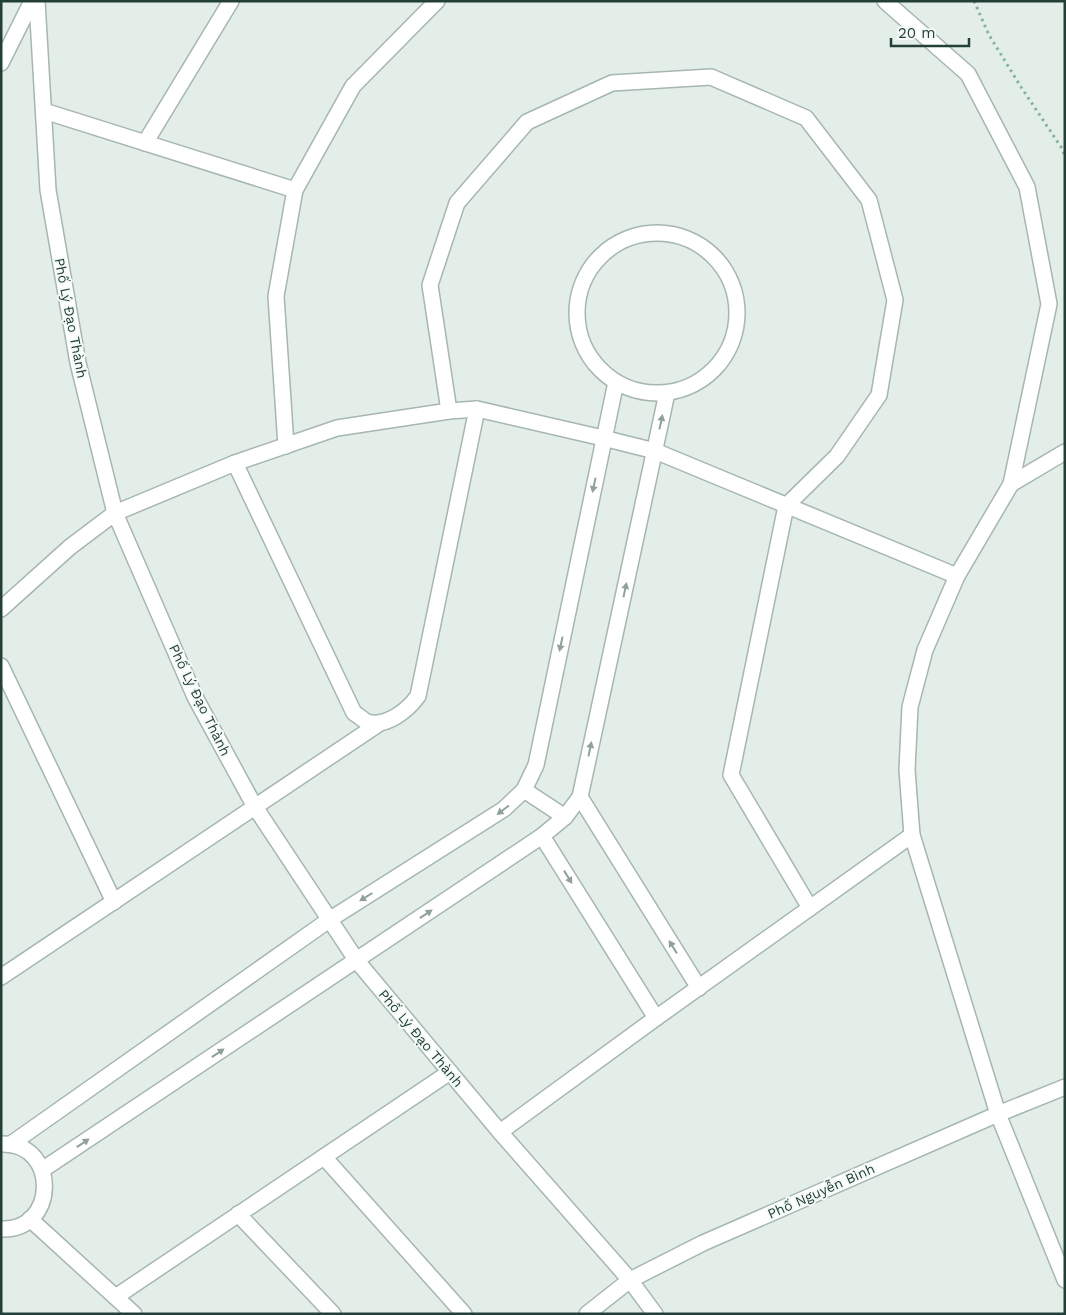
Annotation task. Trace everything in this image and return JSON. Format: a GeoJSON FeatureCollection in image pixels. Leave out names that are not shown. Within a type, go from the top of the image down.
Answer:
{"type":"FeatureCollection","features":[{"type":"Feature","properties":{"kind":"street"},"geometry":{"type":"LineString","coordinates":[[1,63],[32,1]]}},
{"type":"Feature","properties":{"kind":"street","name":"Phố Lý Đạo Thành"},"geometry":{"type":"LineString","coordinates":[[37,1],[48,190],[76,353],[115,512],[195,697],[255,807],[357,961],[500,1132],[630,1280],[655,1314]]}},
{"type":"Feature","properties":{"kind":"street"},"geometry":{"type":"LineString","coordinates":[[145,143],[231,1]]}},
{"type":"Feature","properties":{"kind":"street"},"geometry":{"type":"LineString","coordinates":[[286,446],[276,296],[295,190],[353,86],[437,1]]}},
{"type":"Feature","properties":{"kind":"street"},"geometry":{"type":"LineString","coordinates":[[885,1],[968,74],[1027,187],[1049,304],[1010,484],[957,576],[925,650],[910,707],[907,770],[912,835],[998,1114],[1065,1280]]}},
{"type":"Feature","properties":{"kind":"street"},"geometry":{"type":"LineString","coordinates":[[449,411],[430,285],[457,203],[527,122],[612,83],[711,76],[806,118],[869,200],[895,300],[878,395],[837,456],[786,506],[731,775],[810,908]]}},
{"type":"Feature","properties":{"kind":"street"},"geometry":{"type":"LineString","coordinates":[[44,111],[295,190]]}},
{"type":"Feature","properties":{"kind":"street"},"geometry":{"type":"LineString","coordinates":[[660,232],[686,237],[710,251],[727,272],[736,297],[737,323],[729,349],[714,370],[692,386],[667,393],[641,392],[616,382],[596,365],[582,342],[576,316],[580,290],[591,266],[610,246],[634,235],[660,232]]}},
{"type":"Feature","properties":{"kind":"street"},"geometry":{"type":"LineString","coordinates":[[6,1144],[329,920],[504,809],[524,790],[536,765],[616,382]]}},
{"type":"Feature","properties":{"kind":"street"},"geometry":{"type":"LineString","coordinates":[[42,1170],[357,961],[542,836],[565,817],[580,797],[667,393]]}},
{"type":"Feature","properties":{"kind":"street"},"geometry":{"type":"LineString","coordinates":[[1,608],[70,546],[115,512],[235,464],[337,428],[449,411],[477,410],[655,451],[957,576]]}},
{"type":"Feature","properties":{"kind":"street"},"geometry":{"type":"LineString","coordinates":[[1,977],[380,723],[411,706],[418,696],[477,410]]}},
{"type":"Feature","properties":{"kind":"street"},"geometry":{"type":"LineString","coordinates":[[1010,484],[1065,452]]}},
{"type":"Feature","properties":{"kind":"street"},"geometry":{"type":"LineString","coordinates":[[235,464],[354,712],[367,721],[380,723]]}},
{"type":"Feature","properties":{"kind":"street"},"geometry":{"type":"LineString","coordinates":[[1,666],[114,902]]}},
{"type":"Feature","properties":{"kind":"street"},"geometry":{"type":"LineString","coordinates":[[524,790],[565,817]]}},
{"type":"Feature","properties":{"kind":"street"},"geometry":{"type":"LineString","coordinates":[[580,797],[698,988]]}},
{"type":"Feature","properties":{"kind":"street"},"geometry":{"type":"LineString","coordinates":[[500,1132],[912,835]]}},
{"type":"Feature","properties":{"kind":"street"},"geometry":{"type":"LineString","coordinates":[[542,836],[656,1018]]}},
{"type":"Feature","properties":{"kind":"street"},"geometry":{"type":"LineString","coordinates":[[117,1296],[450,1072]]}},
{"type":"Feature","properties":{"kind":"street","name":"Phố Nguyễn Bình"},"geometry":{"type":"LineString","coordinates":[[587,1314],[630,1280],[703,1243],[998,1114],[1065,1087]]}},
{"type":"Feature","properties":{"kind":"street"},"geometry":{"type":"LineString","coordinates":[[1,1229],[18,1226],[30,1220],[39,1209],[44,1197],[45,1183],[42,1170],[34,1158],[24,1150],[6,1144]]}},
{"type":"Feature","properties":{"kind":"street"},"geometry":{"type":"LineString","coordinates":[[324,1157],[464,1314]]}},
{"type":"Feature","properties":{"kind":"street"},"geometry":{"type":"LineString","coordinates":[[238,1214],[333,1314]]}},
{"type":"Feature","properties":{"kind":"street"},"geometry":{"type":"LineString","coordinates":[[30,1220],[117,1296],[134,1314]]}},
{"type":"Feature","properties":{"kind":"path"},"geometry":{"type":"LineString","coordinates":[[974,1],[989,35],[1065,156]]}}]}
